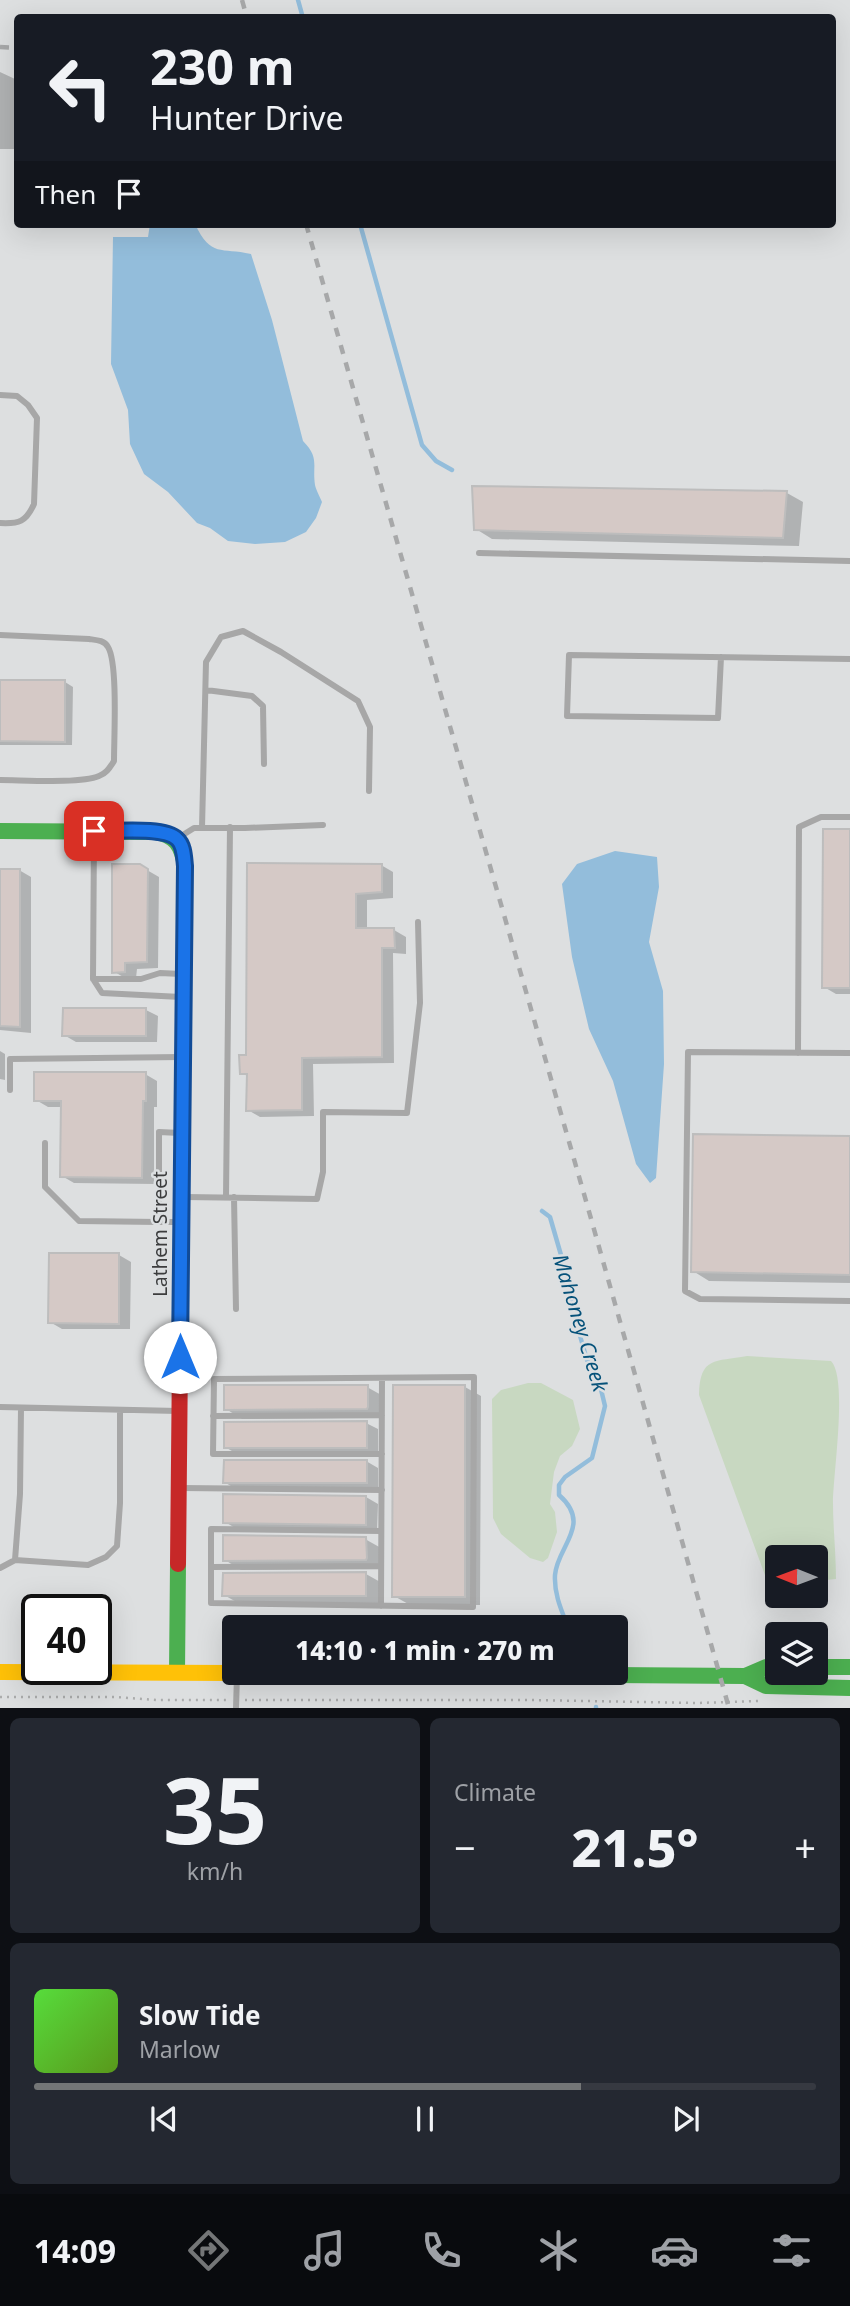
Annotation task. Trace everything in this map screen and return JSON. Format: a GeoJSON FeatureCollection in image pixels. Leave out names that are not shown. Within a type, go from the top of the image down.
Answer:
{"type":"FeatureCollection","features":[{"type":"Feature","properties":{"kind":"street"},"geometry":{"type":"LineString","coordinates":[[0,831],[155,832],[177,839]]}},
{"type":"Feature","properties":{"kind":"street","name":"Lathem Street"},"geometry":{"type":"LineString","coordinates":[[177,839],[185,866],[177,1672]]}},
{"type":"Feature","properties":{"kind":"street"},"geometry":{"type":"LineString","coordinates":[[628,1675],[744,1676],[765,1667]]}},
{"type":"Feature","properties":{"kind":"street"},"geometry":{"type":"LineString","coordinates":[[828,1667],[850,1667]]}},
{"type":"Feature","properties":{"kind":"street"},"geometry":{"type":"LineString","coordinates":[[0,1672],[222,1673]]}},
{"type":"Feature","properties":{"kind":"street"},"geometry":{"type":"LineString","coordinates":[[744,1676],[766,1686],[850,1688]]}},
{"type":"Feature","properties":{"kind":"lane"},"geometry":{"type":"LineString","coordinates":[[0,395],[17,396],[37,418],[34,504],[29,516],[15,524],[0,523]]}},
{"type":"Feature","properties":{"kind":"lane"},"geometry":{"type":"LineString","coordinates":[[479,553],[850,561]]}},
{"type":"Feature","properties":{"kind":"lane"},"geometry":{"type":"LineString","coordinates":[[202,828],[206,662],[221,637],[243,631],[358,701],[370,727],[369,791]]}},
{"type":"Feature","properties":{"kind":"lane"},"geometry":{"type":"LineString","coordinates":[[0,635],[101,640],[108,646],[114,664],[114,761],[108,771],[83,780],[0,780]]}},
{"type":"Feature","properties":{"kind":"lane"},"geometry":{"type":"LineString","coordinates":[[721,657],[718,718],[567,716],[569,655],[721,657],[850,659]]}},
{"type":"Feature","properties":{"kind":"lane"},"geometry":{"type":"LineString","coordinates":[[206,690],[252,696],[263,706],[264,764]]}},
{"type":"Feature","properties":{"kind":"lane"},"geometry":{"type":"LineString","coordinates":[[797,1052],[800,827],[821,817],[850,817]]}},
{"type":"Feature","properties":{"kind":"lane"},"geometry":{"type":"LineString","coordinates":[[177,839],[194,828],[323,825]]}},
{"type":"Feature","properties":{"kind":"lane"},"geometry":{"type":"LineString","coordinates":[[226,1196],[230,827]]}},
{"type":"Feature","properties":{"kind":"lane"},"geometry":{"type":"LineString","coordinates":[[94,831],[93,979],[102,993],[183,997]]}},
{"type":"Feature","properties":{"kind":"lane"},"geometry":{"type":"LineString","coordinates":[[181,1197],[317,1199],[323,1172],[323,1112],[407,1113],[420,1003],[418,922]]}},
{"type":"Feature","properties":{"kind":"lane"},"geometry":{"type":"LineString","coordinates":[[93,979],[141,979],[160,973],[184,974]]}},
{"type":"Feature","properties":{"kind":"lane"},"geometry":{"type":"LineString","coordinates":[[850,1053],[688,1052],[685,1291],[700,1299],[850,1301]]}},
{"type":"Feature","properties":{"kind":"lane"},"geometry":{"type":"LineString","coordinates":[[10,1090],[10,1059],[183,1057]]}},
{"type":"Feature","properties":{"kind":"lane"},"geometry":{"type":"LineString","coordinates":[[159,1222],[159,1132],[182,1133]]}},
{"type":"Feature","properties":{"kind":"lane"},"geometry":{"type":"LineString","coordinates":[[45,1143],[45,1187],[79,1221],[181,1222]]}},
{"type":"Feature","properties":{"kind":"lane"},"geometry":{"type":"LineString","coordinates":[[234,1197],[236,1309]]}},
{"type":"Feature","properties":{"kind":"lane"},"geometry":{"type":"LineString","coordinates":[[381,1531],[211,1529],[211,1603],[473,1607],[474,1377],[214,1379],[213,1454],[382,1454]]}},
{"type":"Feature","properties":{"kind":"lane"},"geometry":{"type":"LineString","coordinates":[[381,1606],[382,1378]]}},
{"type":"Feature","properties":{"kind":"lane"},"geometry":{"type":"LineString","coordinates":[[0,1407],[180,1411]]}},
{"type":"Feature","properties":{"kind":"lane"},"geometry":{"type":"LineString","coordinates":[[15,1560],[20,1494],[20,1408]]}},
{"type":"Feature","properties":{"kind":"lane"},"geometry":{"type":"LineString","coordinates":[[0,1568],[15,1560],[88,1565],[106,1556],[117,1546],[120,1410]]}},
{"type":"Feature","properties":{"kind":"lane"},"geometry":{"type":"LineString","coordinates":[[213,1416],[382,1415]]}},
{"type":"Feature","properties":{"kind":"lane"},"geometry":{"type":"LineString","coordinates":[[179,1488],[382,1490]]}},
{"type":"Feature","properties":{"kind":"lane"},"geometry":{"type":"LineString","coordinates":[[211,1567],[381,1566]]}},
{"type":"Feature","properties":{"kind":"lane"},"geometry":{"type":"LineString","coordinates":[[236,1685],[236,1707]]}},
{"type":"Feature","properties":{"kind":"path"},"geometry":{"type":"LineString","coordinates":[[0,1697],[220,1700]]}},
{"type":"Feature","properties":{"kind":"path"},"geometry":{"type":"LineString","coordinates":[[249,1700],[577,1700],[697,1703],[752,1701]]}},
{"type":"Feature","properties":{"kind":"green space"},"geometry":{"type":"Polygon","coordinates":[[[747,1356],[831,1361],[836,1371],[839,1406],[833,1503],[836,1579],[828,1580],[828,1545],[765,1545],[765,1575],[699,1395],[702,1373],[711,1363],[747,1356]]]}},
{"type":"Feature","properties":{"kind":"green space"},"geometry":{"type":"Polygon","coordinates":[[[528,1383],[541,1383],[573,1400],[580,1429],[572,1446],[560,1456],[554,1472],[550,1504],[555,1512],[557,1532],[548,1558],[543,1562],[530,1558],[501,1534],[493,1518],[492,1399],[501,1390],[528,1383]]]}},
{"type":"Feature","properties":{"kind":"water"},"geometry":{"type":"Polygon","coordinates":[[[149,228],[197,228],[212,247],[251,254],[272,320],[303,441],[312,452],[315,485],[322,502],[316,518],[306,532],[285,542],[255,544],[228,541],[210,528],[197,523],[168,492],[144,474],[130,444],[128,410],[111,364],[113,237],[148,237],[149,228]]]}},
{"type":"Feature","properties":{"kind":"water"},"geometry":{"type":"Polygon","coordinates":[[[615,851],[657,857],[659,887],[649,942],[663,991],[664,1064],[656,1178],[650,1183],[636,1164],[613,1081],[589,1029],[572,957],[562,884],[577,864],[615,851]]]}},
{"type":"Feature","properties":{"kind":"building"},"geometry":{"type":"Polygon","coordinates":[[[472,486],[787,491],[783,538],[474,530],[472,486]]]}},
{"type":"Feature","properties":{"kind":"building"},"geometry":{"type":"Polygon","coordinates":[[[0,680],[65,680],[65,742],[0,741],[0,680]]]}},
{"type":"Feature","properties":{"kind":"building"},"geometry":{"type":"Polygon","coordinates":[[[823,829],[850,829],[850,988],[822,988],[823,829]]]}},
{"type":"Feature","properties":{"kind":"building"},"geometry":{"type":"Polygon","coordinates":[[[247,863],[382,864],[382,892],[356,894],[356,928],[394,928],[395,948],[382,948],[382,1057],[302,1058],[302,1110],[246,1111],[247,1074],[240,1074],[239,1055],[246,1055],[247,863]]]}},
{"type":"Feature","properties":{"kind":"building"},"geometry":{"type":"Polygon","coordinates":[[[112,864],[140,864],[148,869],[147,962],[125,963],[125,972],[112,973],[112,864]]]}},
{"type":"Feature","properties":{"kind":"building"},"geometry":{"type":"Polygon","coordinates":[[[0,869],[20,869],[20,1027],[0,1026],[0,869]]]}},
{"type":"Feature","properties":{"kind":"building"},"geometry":{"type":"Polygon","coordinates":[[[63,1008],[146,1008],[146,1036],[62,1036],[63,1008]]]}},
{"type":"Feature","properties":{"kind":"building"},"geometry":{"type":"Polygon","coordinates":[[[34,1072],[146,1072],[142,1178],[60,1177],[61,1101],[34,1101],[34,1072]]]}},
{"type":"Feature","properties":{"kind":"building"},"geometry":{"type":"Polygon","coordinates":[[[693,1134],[850,1136],[850,1275],[691,1272],[693,1134]]]}},
{"type":"Feature","properties":{"kind":"building"},"geometry":{"type":"Polygon","coordinates":[[[49,1253],[119,1253],[119,1324],[48,1323],[49,1253]]]}},
{"type":"Feature","properties":{"kind":"building"},"geometry":{"type":"Polygon","coordinates":[[[224,1385],[368,1385],[368,1407],[224,1410],[224,1385]]]}},
{"type":"Feature","properties":{"kind":"building"},"geometry":{"type":"Polygon","coordinates":[[[393,1385],[465,1385],[465,1597],[392,1597],[393,1385]]]}},
{"type":"Feature","properties":{"kind":"building"},"geometry":{"type":"Polygon","coordinates":[[[367,1421],[367,1448],[224,1448],[224,1422],[367,1421]]]}},
{"type":"Feature","properties":{"kind":"building"},"geometry":{"type":"Polygon","coordinates":[[[224,1460],[367,1460],[367,1483],[223,1483],[224,1460]]]}},
{"type":"Feature","properties":{"kind":"building"},"geometry":{"type":"Polygon","coordinates":[[[223,1494],[366,1496],[366,1525],[223,1523],[223,1494]]]}},
{"type":"Feature","properties":{"kind":"building"},"geometry":{"type":"Polygon","coordinates":[[[223,1535],[366,1537],[367,1558],[223,1561],[223,1535]]]}},
{"type":"Feature","properties":{"kind":"building"},"geometry":{"type":"Polygon","coordinates":[[[366,1572],[366,1596],[222,1596],[223,1573],[366,1572]]]}},
{"type":"Feature","properties":{"kind":"waterway"},"geometry":{"type":"LineString","coordinates":[[298,0],[302,14]]}},
{"type":"Feature","properties":{"kind":"waterway"},"geometry":{"type":"LineString","coordinates":[[361,228],[422,445],[436,461],[452,470]]}},
{"type":"Feature","properties":{"kind":"waterway","name":"Mahoney Creek"},"geometry":{"type":"LineString","coordinates":[[542,1211],[550,1217],[587,1360],[598,1377],[605,1406],[592,1458],[565,1477],[559,1485],[559,1495],[569,1506],[573,1516],[571,1535],[557,1564],[555,1575],[556,1593],[564,1615]]}},
{"type":"Feature","properties":{"kind":"railway"},"geometry":{"type":"LineString","coordinates":[[242,0],[246,14]]}},
{"type":"Feature","properties":{"kind":"railway"},"geometry":{"type":"LineString","coordinates":[[0,47],[14,48]]}},
{"type":"Feature","properties":{"kind":"railway"},"geometry":{"type":"LineString","coordinates":[[307,228],[729,1708]]}},
{"type":"Feature","properties":{"kind":"traffic: fast"},"geometry":{"type":"LineString","coordinates":[[0,831],[155,832],[173,839],[182,852],[185,865],[181,1254]]}},
{"type":"Feature","properties":{"kind":"traffic: fast"},"geometry":{"type":"LineString","coordinates":[[177,1672],[178,1564]]}},
{"type":"Feature","properties":{"kind":"traffic: fast"},"geometry":{"type":"LineString","coordinates":[[628,1675],[745,1676],[765,1667]]}},
{"type":"Feature","properties":{"kind":"traffic: fast"},"geometry":{"type":"LineString","coordinates":[[828,1667],[850,1667]]}},
{"type":"Feature","properties":{"kind":"traffic: fast"},"geometry":{"type":"LineString","coordinates":[[745,1676],[766,1686],[850,1688]]}},
{"type":"Feature","properties":{"kind":"traffic: slow"},"geometry":{"type":"LineString","coordinates":[[0,1672],[222,1673]]}},
{"type":"Feature","properties":{"kind":"traffic: jam"},"geometry":{"type":"LineString","coordinates":[[178,1564],[181,1254]]}},
{"type":"Feature","properties":{"kind":"route"},"geometry":{"type":"LineString","coordinates":[[94,831],[165,833],[177,839],[185,866],[180,1357]]}}]}
